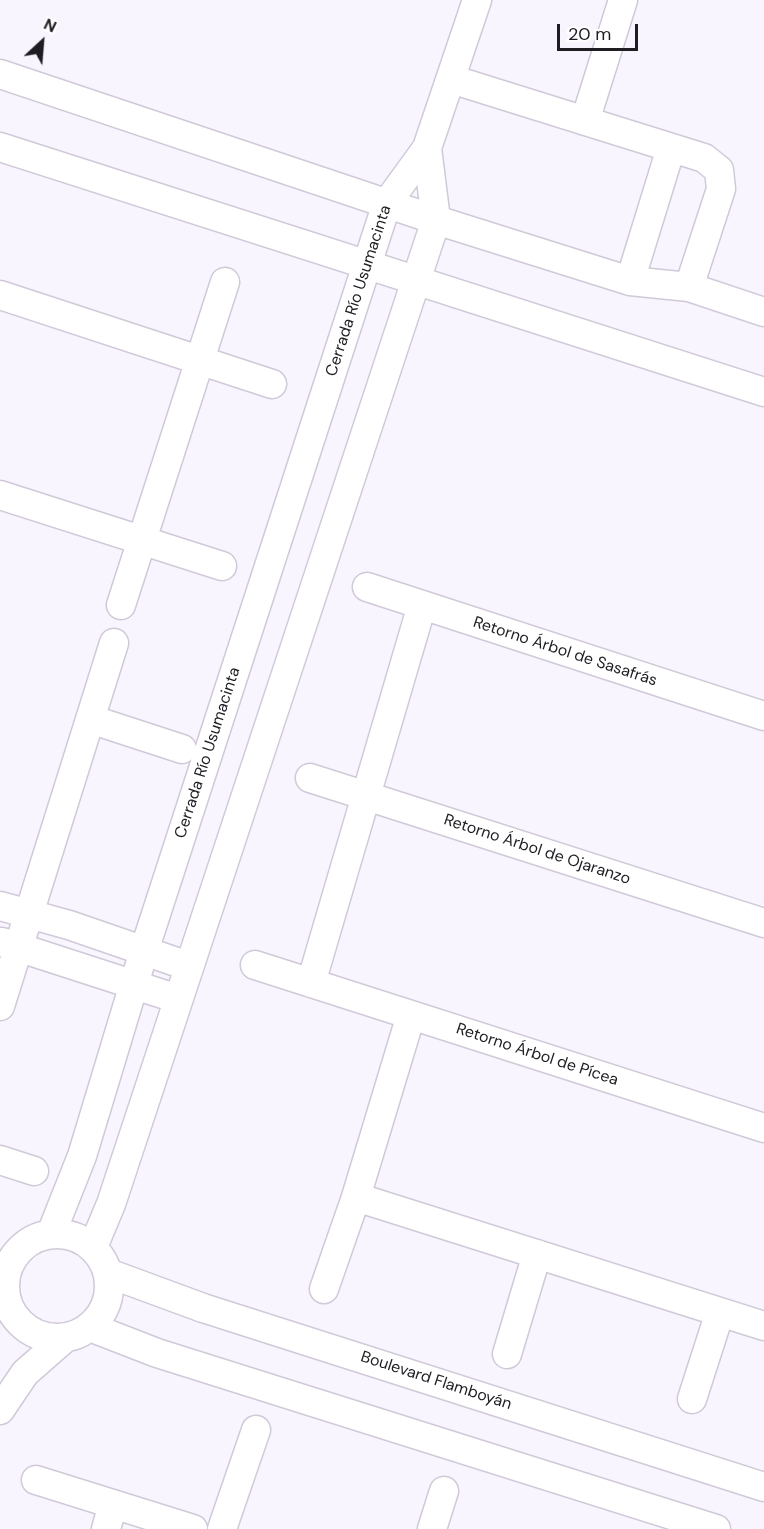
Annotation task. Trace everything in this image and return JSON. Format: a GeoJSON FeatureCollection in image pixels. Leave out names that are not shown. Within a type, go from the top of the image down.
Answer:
{"type":"FeatureCollection","features":[{"type":"Feature","properties":{"kind":"street"},"geometry":{"type":"LineString","coordinates":[[93,1248],[111,1204],[436,220],[427,148],[477,0]]}},
{"type":"Feature","properties":{"kind":"street"},"geometry":{"type":"LineString","coordinates":[[585,121],[623,0]]}},
{"type":"Feature","properties":{"kind":"street"},"geometry":{"type":"LineString","coordinates":[[0,74],[436,220],[630,281],[689,287],[764,312]]}},
{"type":"Feature","properties":{"kind":"street"},"geometry":{"type":"LineString","coordinates":[[451,79],[704,158],[719,170],[721,189],[689,287]]}},
{"type":"Feature","properties":{"kind":"street"},"geometry":{"type":"LineString","coordinates":[[0,147],[764,392]]}},
{"type":"Feature","properties":{"kind":"street","name":"Cerrada Río Usumacinta"},"geometry":{"type":"LineString","coordinates":[[51,1234],[82,1156],[144,951],[387,203],[427,148]]}},
{"type":"Feature","properties":{"kind":"street"},"geometry":{"type":"LineString","coordinates":[[630,281],[671,148]]}},
{"type":"Feature","properties":{"kind":"street"},"geometry":{"type":"LineString","coordinates":[[121,605],[225,282]]}},
{"type":"Feature","properties":{"kind":"street"},"geometry":{"type":"LineString","coordinates":[[0,295],[272,384]]}},
{"type":"Feature","properties":{"kind":"street"},"geometry":{"type":"LineString","coordinates":[[0,495],[222,566]]}},
{"type":"Feature","properties":{"kind":"street","name":"Retorno Árbol de Sasafrás"},"geometry":{"type":"LineString","coordinates":[[367,587],[764,716]]}},
{"type":"Feature","properties":{"kind":"street"},"geometry":{"type":"LineString","coordinates":[[311,983],[422,605]]}},
{"type":"Feature","properties":{"kind":"street"},"geometry":{"type":"LineString","coordinates":[[0,1006],[9,944],[30,915],[114,643]]}},
{"type":"Feature","properties":{"kind":"street"},"geometry":{"type":"LineString","coordinates":[[90,719],[182,749]]}},
{"type":"Feature","properties":{"kind":"street","name":"Retorno Árbol de Ojaranzo"},"geometry":{"type":"LineString","coordinates":[[310,778],[764,922]]}},
{"type":"Feature","properties":{"kind":"street"},"geometry":{"type":"LineString","coordinates":[[0,906],[85,931],[188,966]]}},
{"type":"Feature","properties":{"kind":"street"},"geometry":{"type":"LineString","coordinates":[[74,966],[85,931]]}},
{"type":"Feature","properties":{"kind":"street"},"geometry":{"type":"LineString","coordinates":[[9,944],[178,999]]}},
{"type":"Feature","properties":{"kind":"street","name":"Retorno Árbol de Pícea"},"geometry":{"type":"LineString","coordinates":[[255,965],[764,1128]]}},
{"type":"Feature","properties":{"kind":"street"},"geometry":{"type":"LineString","coordinates":[[324,1289],[356,1197],[411,1015]]}},
{"type":"Feature","properties":{"kind":"street"},"geometry":{"type":"LineString","coordinates":[[0,1160],[34,1171]]}},
{"type":"Feature","properties":{"kind":"street"},"geometry":{"type":"LineString","coordinates":[[356,1197],[764,1326]]}},
{"type":"Feature","properties":{"kind":"street"},"geometry":{"type":"LineString","coordinates":[[0,1410],[25,1372],[77,1332],[100,1317],[107,1303],[110,1288],[108,1273],[102,1259],[93,1248],[80,1239],[66,1234],[51,1234],[36,1238],[14,1256],[5,1284],[6,1321],[21,1324],[34,1333],[49,1338],[77,1332],[157,1353],[716,1529]]}},
{"type":"Feature","properties":{"kind":"street"},"geometry":{"type":"LineString","coordinates":[[507,1354],[537,1254]]}},
{"type":"Feature","properties":{"kind":"street","name":"Boulevard Flamboyán"},"geometry":{"type":"LineString","coordinates":[[108,1273],[203,1308],[764,1487]]}},
{"type":"Feature","properties":{"kind":"street"},"geometry":{"type":"LineString","coordinates":[[692,1399],[720,1312]]}},
{"type":"Feature","properties":{"kind":"street"},"geometry":{"type":"LineString","coordinates":[[222,1529],[256,1430]]}},
{"type":"Feature","properties":{"kind":"street"},"geometry":{"type":"LineString","coordinates":[[36,1480],[109,1517],[193,1529]]}},
{"type":"Feature","properties":{"kind":"street"},"geometry":{"type":"LineString","coordinates":[[432,1529],[444,1491]]}}]}
